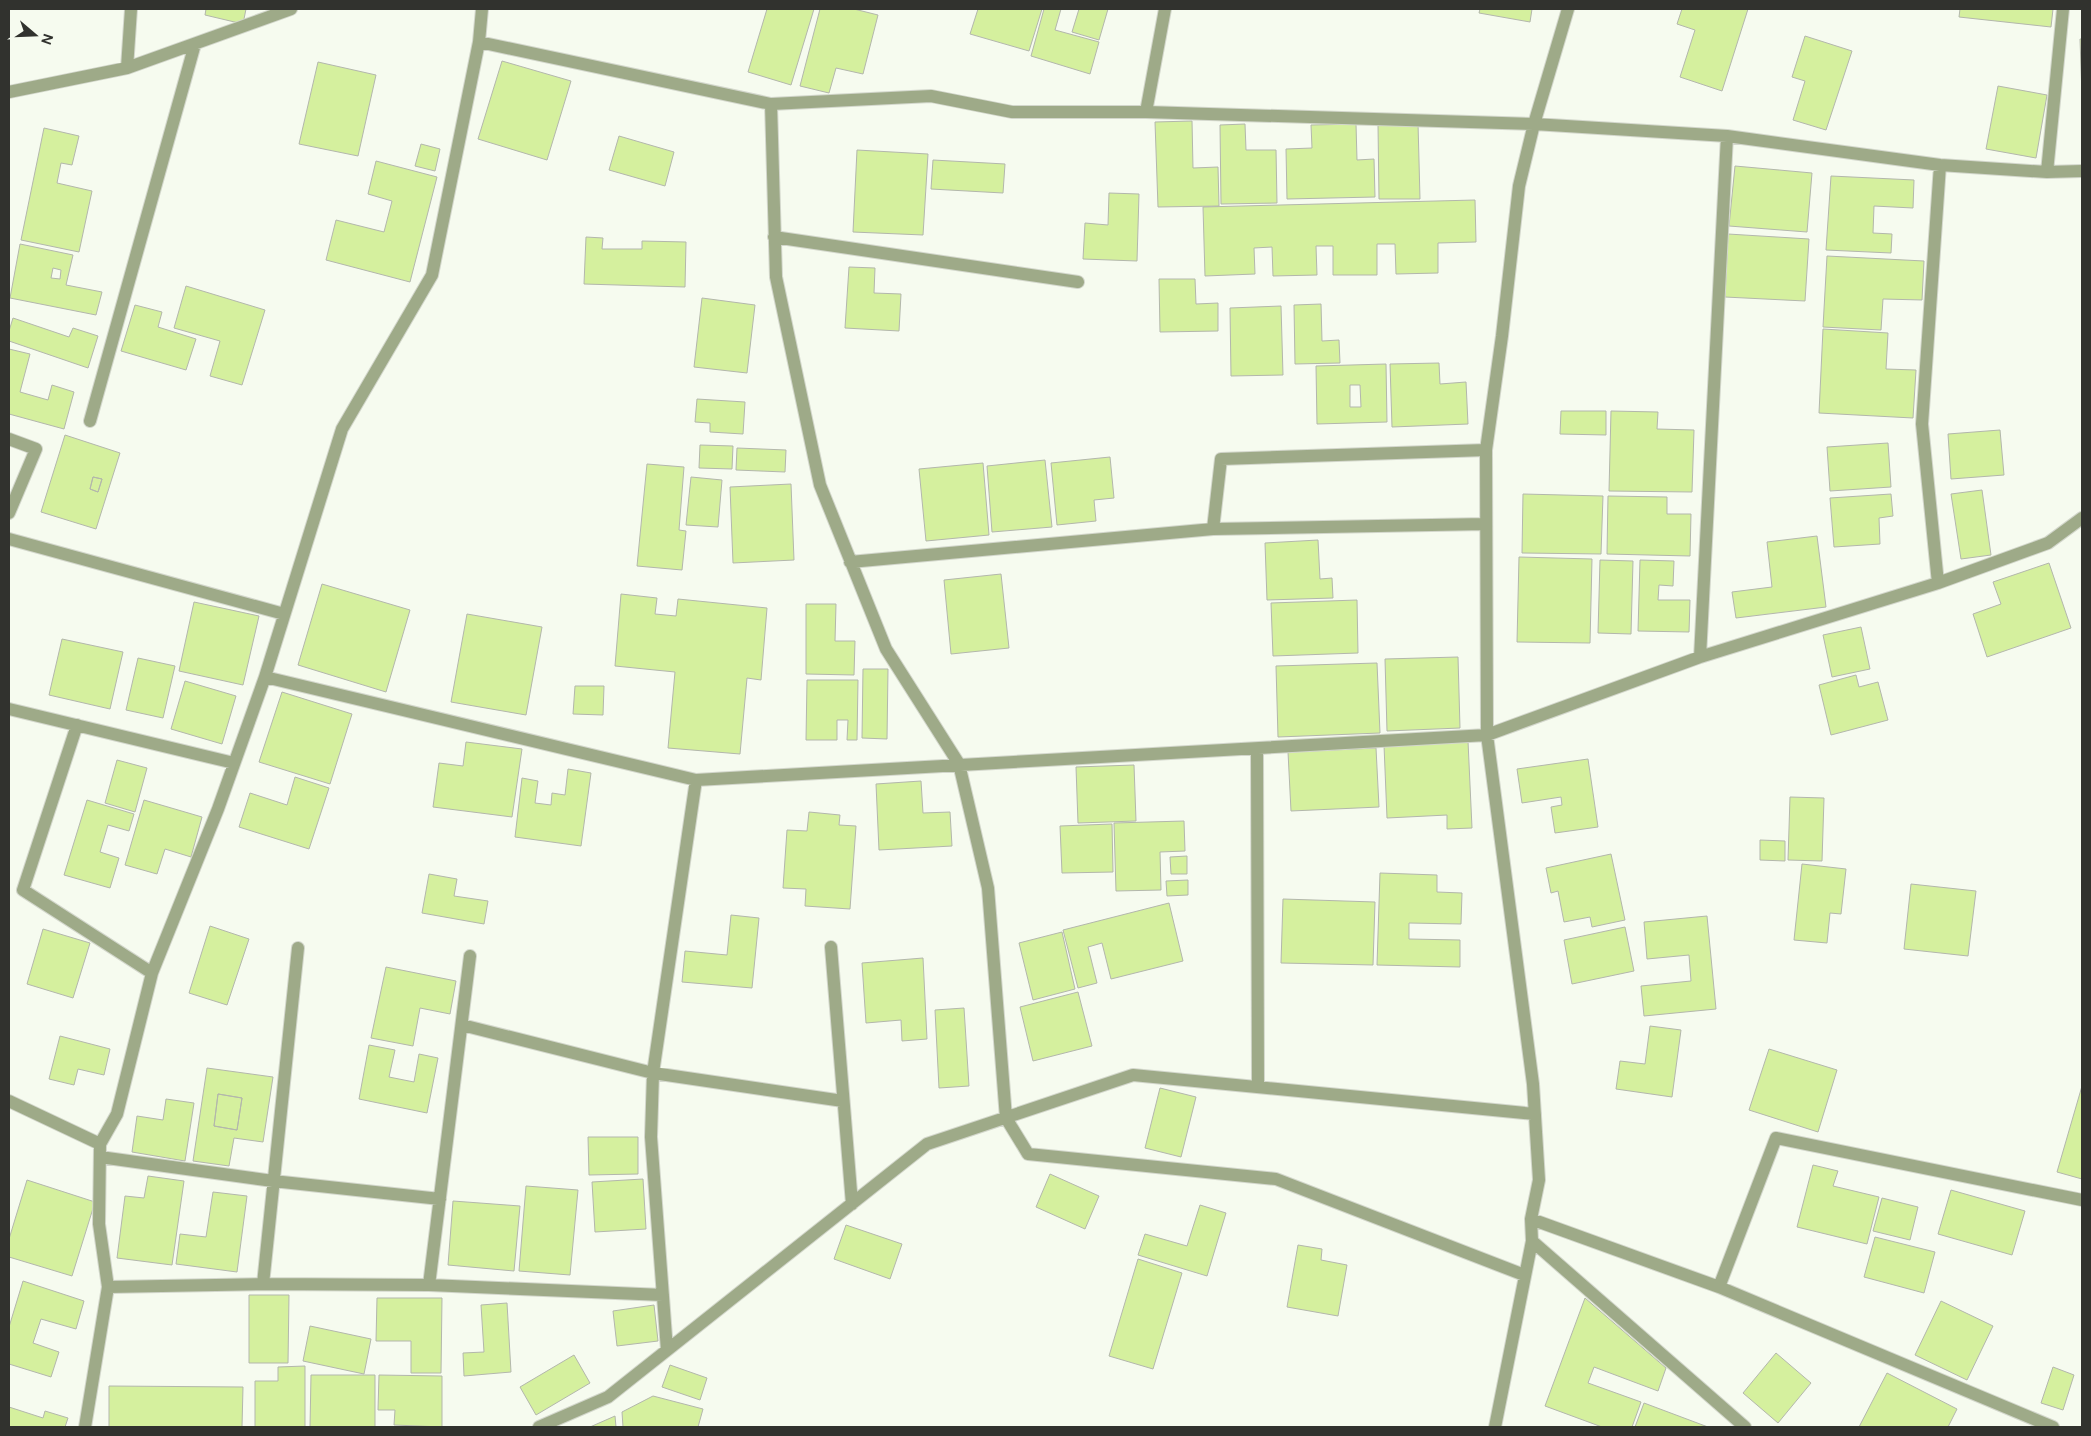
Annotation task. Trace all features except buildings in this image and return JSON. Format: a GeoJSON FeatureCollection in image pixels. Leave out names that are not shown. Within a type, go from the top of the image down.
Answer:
{"type":"FeatureCollection","features":[{"type":"Feature","properties":{"kind":"street"},"geometry":{"type":"LineString","coordinates":[[127,68],[131,9]]}},
{"type":"Feature","properties":{"kind":"street"},"geometry":{"type":"LineString","coordinates":[[9,92],[127,68],[291,9]]}},
{"type":"Feature","properties":{"kind":"street"},"geometry":{"type":"LineString","coordinates":[[85,1427],[108,1287],[99,1224],[100,1151],[117,1114],[152,973],[218,809],[265,678],[342,429],[432,275],[479,42],[482,9]]}},
{"type":"Feature","properties":{"kind":"street"},"geometry":{"type":"LineString","coordinates":[[1146,112],[1165,9]]}},
{"type":"Feature","properties":{"kind":"street"},"geometry":{"type":"LineString","coordinates":[[1495,1427],[1532,1241],[1532,1219],[1538,1180],[1535,1114],[1524,1015],[1487,736],[1486,450],[1502,336],[1519,186],[1534,124],[1568,9]]}},
{"type":"Feature","properties":{"kind":"street"},"geometry":{"type":"LineString","coordinates":[[2047,172],[2063,9]]}},
{"type":"Feature","properties":{"kind":"street"},"geometry":{"type":"LineString","coordinates":[[479,42],[771,104],[931,96],[1012,112],[1146,112],[1534,124],[1727,136],[1940,165],[2047,172],[2082,171]]}},
{"type":"Feature","properties":{"kind":"street"},"geometry":{"type":"LineString","coordinates":[[90,421],[196,44]]}},
{"type":"Feature","properties":{"kind":"street"},"geometry":{"type":"LineString","coordinates":[[771,104],[776,277],[820,485],[886,649],[959,764],[988,888],[1006,1118],[1028,1154],[1276,1179],[1524,1275]]}},
{"type":"Feature","properties":{"kind":"street"},"geometry":{"type":"LineString","coordinates":[[1700,657],[1727,136]]}},
{"type":"Feature","properties":{"kind":"street"},"geometry":{"type":"LineString","coordinates":[[1938,583],[1922,424],[1940,165]]}},
{"type":"Feature","properties":{"kind":"street"},"geometry":{"type":"LineString","coordinates":[[774,237],[1078,282]]}},
{"type":"Feature","properties":{"kind":"street"},"geometry":{"type":"LineString","coordinates":[[9,439],[36,449],[9,513]]}},
{"type":"Feature","properties":{"kind":"street"},"geometry":{"type":"LineString","coordinates":[[1213,529],[1221,459],[1486,450]]}},
{"type":"Feature","properties":{"kind":"street"},"geometry":{"type":"LineString","coordinates":[[265,678],[696,780],[1487,736],[1700,657],[1938,583],[2048,544],[2082,518]]}},
{"type":"Feature","properties":{"kind":"street"},"geometry":{"type":"LineString","coordinates":[[850,562],[1213,529],[1485,524]]}},
{"type":"Feature","properties":{"kind":"street"},"geometry":{"type":"LineString","coordinates":[[9,539],[284,614]]}},
{"type":"Feature","properties":{"kind":"street"},"geometry":{"type":"LineString","coordinates":[[9,709],[234,763]]}},
{"type":"Feature","properties":{"kind":"street"},"geometry":{"type":"LineString","coordinates":[[77,726],[23,890],[152,973]]}},
{"type":"Feature","properties":{"kind":"street"},"geometry":{"type":"LineString","coordinates":[[1257,749],[1258,1087]]}},
{"type":"Feature","properties":{"kind":"street"},"geometry":{"type":"LineString","coordinates":[[667,1350],[651,1137],[653,1073],[696,780]]}},
{"type":"Feature","properties":{"kind":"street"},"geometry":{"type":"LineString","coordinates":[[831,947],[852,1204]]}},
{"type":"Feature","properties":{"kind":"street"},"geometry":{"type":"LineString","coordinates":[[262,1284],[298,948]]}},
{"type":"Feature","properties":{"kind":"street"},"geometry":{"type":"LineString","coordinates":[[429,1285],[470,956]]}},
{"type":"Feature","properties":{"kind":"street"},"geometry":{"type":"LineString","coordinates":[[462,1025],[653,1073],[843,1101]]}},
{"type":"Feature","properties":{"kind":"street"},"geometry":{"type":"LineString","coordinates":[[539,1427],[608,1397],[927,1144],[1133,1075],[1535,1114]]}},
{"type":"Feature","properties":{"kind":"street"},"geometry":{"type":"LineString","coordinates":[[9,1101],[100,1151],[273,1181],[440,1199]]}},
{"type":"Feature","properties":{"kind":"street"},"geometry":{"type":"LineString","coordinates":[[1719,1287],[1776,1138],[2082,1200]]}},
{"type":"Feature","properties":{"kind":"street"},"geometry":{"type":"LineString","coordinates":[[1532,1219],[1719,1287],[2053,1427]]}},
{"type":"Feature","properties":{"kind":"street"},"geometry":{"type":"LineString","coordinates":[[1532,1241],[1745,1427]]}},
{"type":"Feature","properties":{"kind":"street"},"geometry":{"type":"LineString","coordinates":[[108,1287],[262,1284],[429,1285],[663,1295]]}}]}
